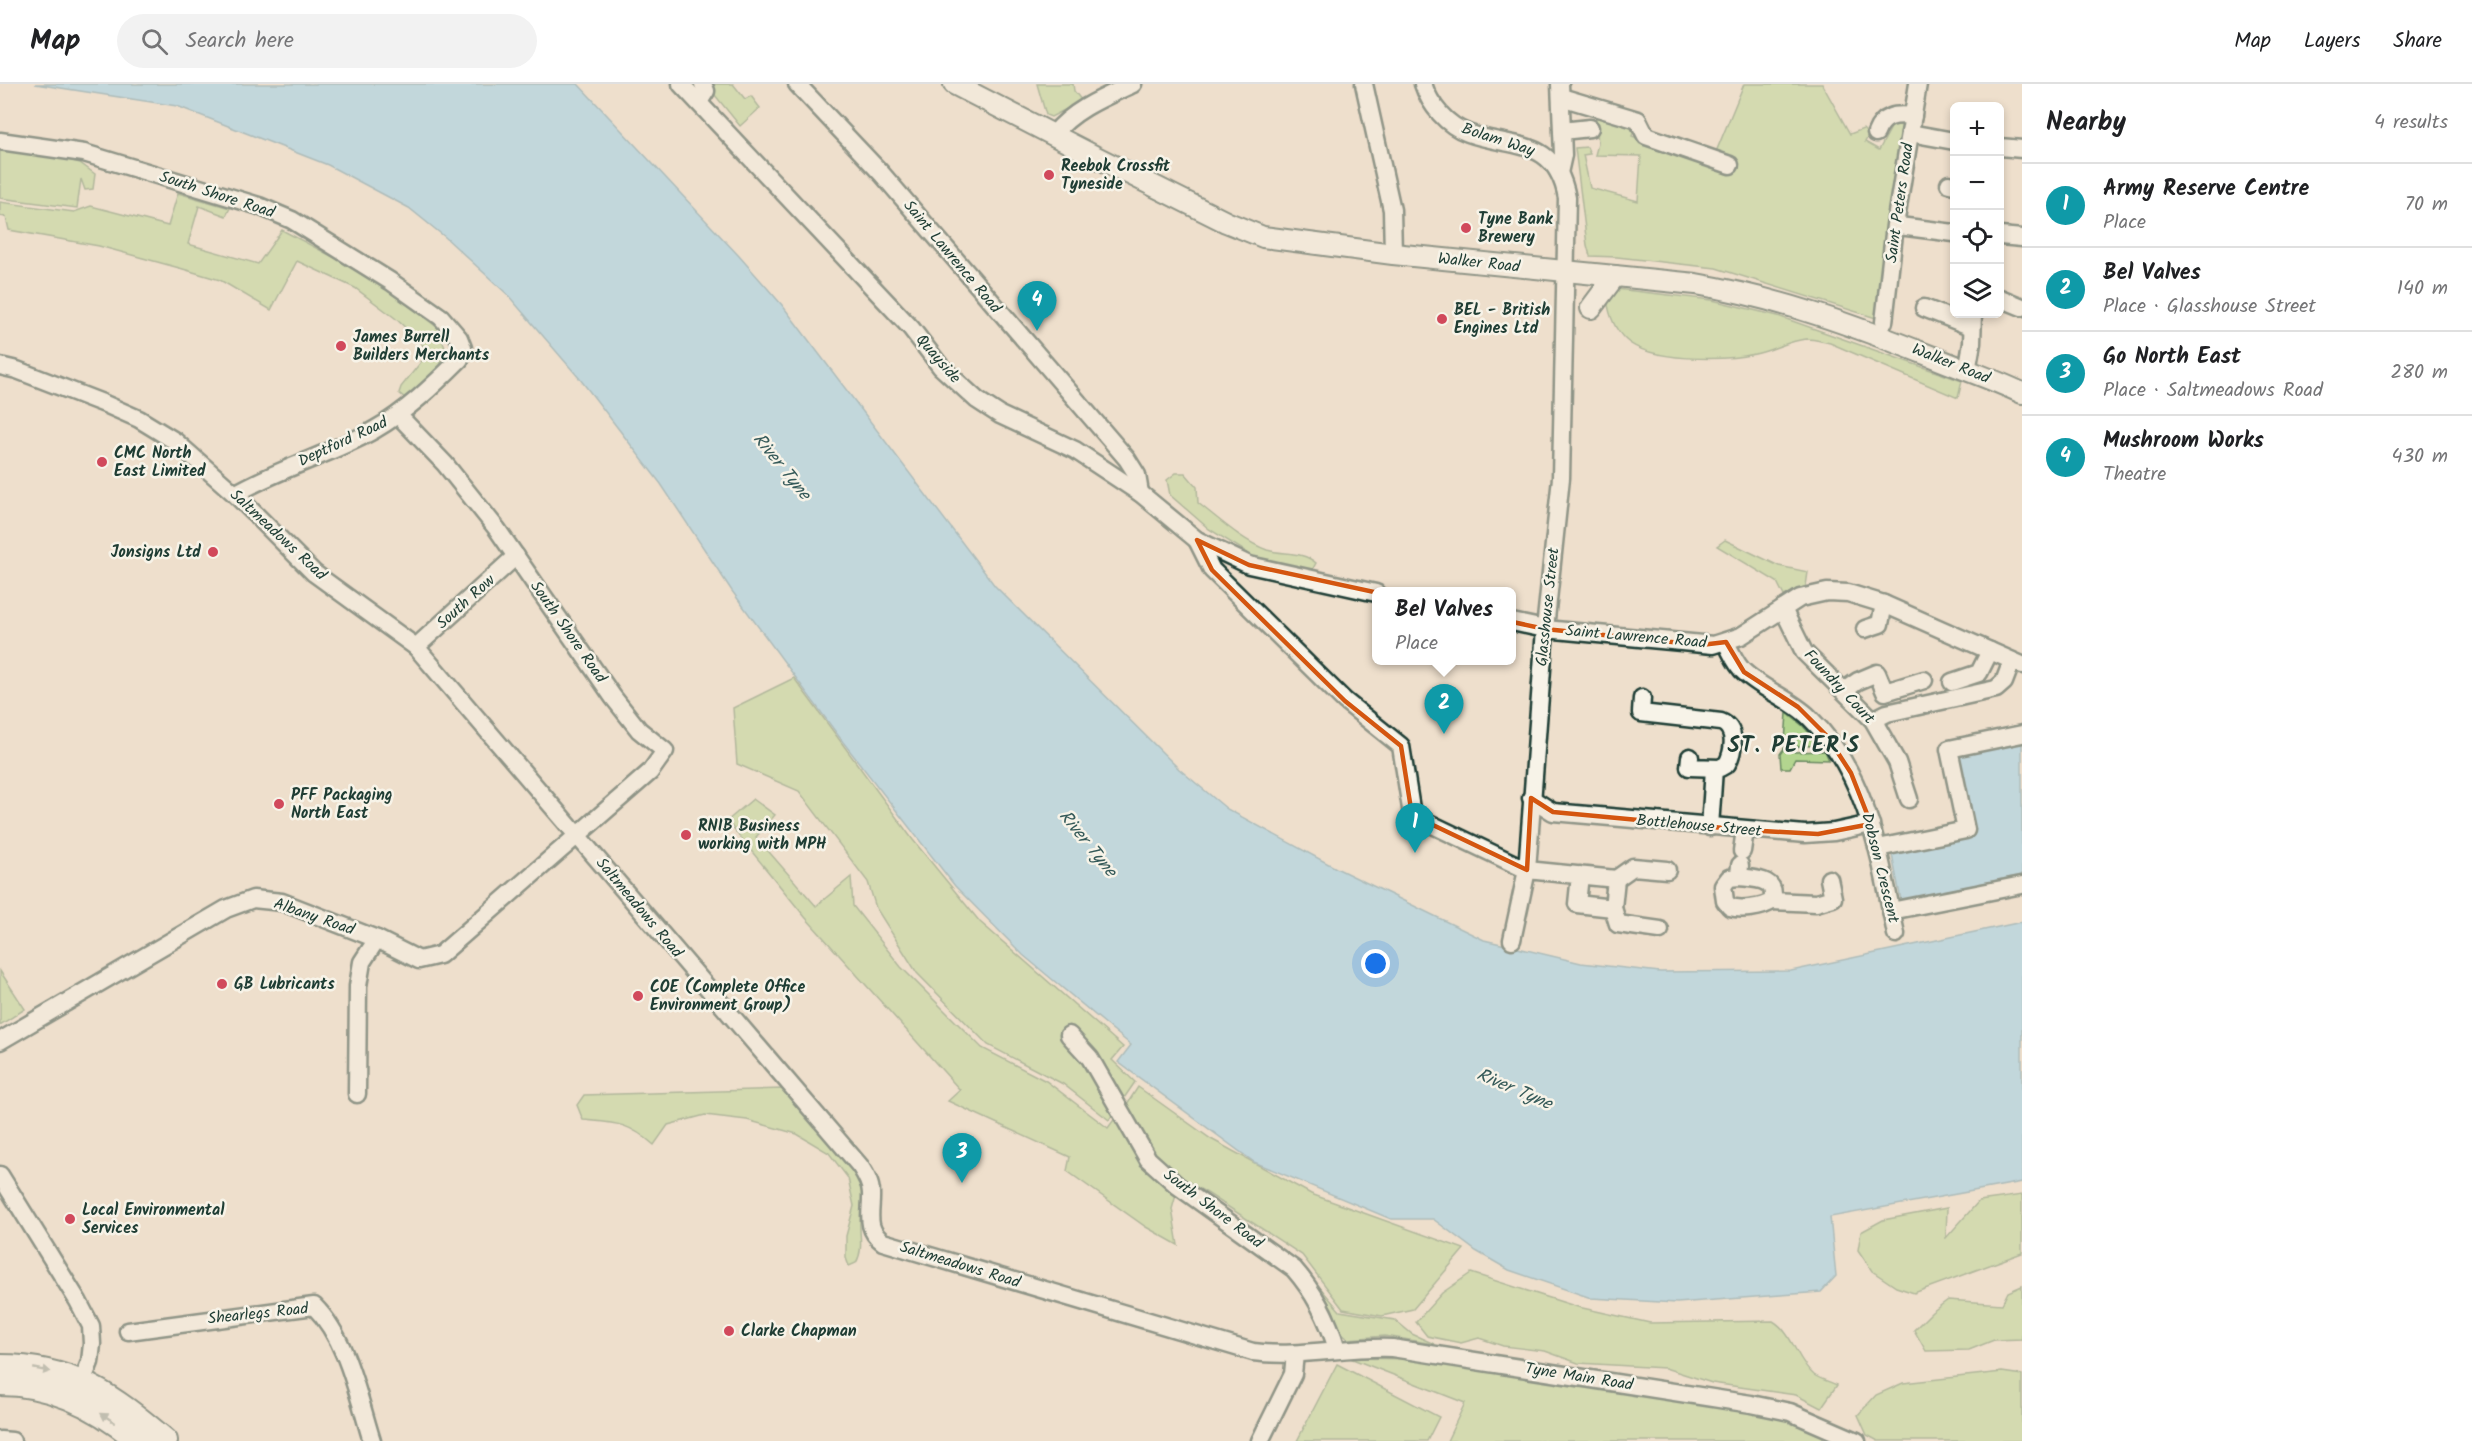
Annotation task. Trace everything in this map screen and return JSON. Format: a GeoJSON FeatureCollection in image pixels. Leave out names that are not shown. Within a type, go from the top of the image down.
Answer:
{"type":"FeatureCollection","features":[{"type":"Feature","properties":{"kind":"highway"},"geometry":{"type":"LineString","coordinates":[[0,1366],[40,1368],[78,1390],[120,1405],[165,1441]]}},
{"type":"Feature","properties":{"kind":"highway"},"geometry":{"type":"LineString","coordinates":[[0,1383],[78,1390],[139,1441]]}},
{"type":"Feature","properties":{"kind":"main road","name":"Walker Road"},"geometry":{"type":"LineString","coordinates":[[954,84],[1226,222],[1263,237],[1393,254],[1696,284],[1745,292],[1808,310],[2022,393]]}},
{"type":"Feature","properties":{"kind":"main road"},"geometry":{"type":"LineString","coordinates":[[1591,308],[1615,276]]}},
{"type":"Feature","properties":{"kind":"street","name":"Quayside"},"geometry":{"type":"LineString","coordinates":[[681,84],[911,328],[941,367],[977,400],[1000,415],[1075,450],[1140,493],[1197,540],[1249,565],[1372,592]]}},
{"type":"Feature","properties":{"kind":"street"},"geometry":{"type":"LineString","coordinates":[[699,102],[706,91],[703,84]]}},
{"type":"Feature","properties":{"kind":"street","name":"Saint Lawrence Road"},"geometry":{"type":"LineString","coordinates":[[797,84],[882,174],[1128,459],[1137,475],[1140,493]]}},
{"type":"Feature","properties":{"kind":"street"},"geometry":{"type":"LineString","coordinates":[[1054,134],[1061,125],[1083,109],[1133,84]]}},
{"type":"Feature","properties":{"kind":"street"},"geometry":{"type":"LineString","coordinates":[[1364,84],[1392,210],[1393,254]]}},
{"type":"Feature","properties":{"kind":"street","name":"Bolam Way"},"geometry":{"type":"LineString","coordinates":[[1423,84],[1428,97],[1440,115],[1457,128],[1480,137],[1528,147],[1539,153],[1559,173]]}},
{"type":"Feature","properties":{"kind":"street","name":"Saint Peters Road"},"geometry":{"type":"LineString","coordinates":[[1884,322],[1895,225],[1918,84]]}},
{"type":"Feature","properties":{"kind":"street"},"geometry":{"type":"LineString","coordinates":[[1565,272],[1567,198],[1559,173],[1563,155],[1561,91],[1638,120],[1646,136],[1730,165]]}},
{"type":"Feature","properties":{"kind":"street"},"geometry":{"type":"LineString","coordinates":[[1876,133],[1880,122],[1896,114],[1912,124],[1950,139]]}},
{"type":"Feature","properties":{"kind":"street"},"geometry":{"type":"LineString","coordinates":[[1562,131],[1590,128]]}},
{"type":"Feature","properties":{"kind":"street","name":"South Shore Road"},"geometry":{"type":"LineString","coordinates":[[0,141],[84,153],[259,206],[292,220],[390,281],[441,317],[459,338],[463,348]]}},
{"type":"Feature","properties":{"kind":"street"},"geometry":{"type":"LineString","coordinates":[[2004,147],[2022,149]]}},
{"type":"Feature","properties":{"kind":"street"},"geometry":{"type":"LineString","coordinates":[[1899,226],[1950,232]]}},
{"type":"Feature","properties":{"kind":"street"},"geometry":{"type":"LineString","coordinates":[[2004,238],[2022,238]]}},
{"type":"Feature","properties":{"kind":"street","name":"Glasshouse Street"},"geometry":{"type":"LineString","coordinates":[[1512,940],[1527,870],[1545,629],[1561,478],[1565,272]]}},
{"type":"Feature","properties":{"kind":"street"},"geometry":{"type":"LineString","coordinates":[[2004,300],[2022,307]]}},
{"type":"Feature","properties":{"kind":"street"},"geometry":{"type":"LineString","coordinates":[[1924,308],[1972,320],[1972,344],[1966,370]]}},
{"type":"Feature","properties":{"kind":"street","name":"Deptford Road"},"geometry":{"type":"LineString","coordinates":[[235,494],[298,463],[372,431],[398,415],[460,359],[463,348]]}},
{"type":"Feature","properties":{"kind":"street","name":"Saltmeadows Road"},"geometry":{"type":"LineString","coordinates":[[0,366],[60,386],[139,419],[175,441],[235,494],[314,573],[416,647],[860,1166],[869,1180],[870,1225],[876,1237],[899,1248],[1253,1352],[1275,1355],[1295,1354]]}},
{"type":"Feature","properties":{"kind":"street","name":"South Shore Road"},"geometry":{"type":"LineString","coordinates":[[398,415],[445,464],[516,556],[639,730],[665,751],[650,772],[576,834]]}},
{"type":"Feature","properties":{"kind":"street"},"geometry":{"type":"LineString","coordinates":[[1197,540],[1212,570],[1345,701],[1401,746],[1412,815],[1527,870],[1616,879],[1633,867],[1668,870]]}},
{"type":"Feature","properties":{"kind":"street","name":"South Row"},"geometry":{"type":"LineString","coordinates":[[416,647],[516,556]]}},
{"type":"Feature","properties":{"kind":"street","name":"Saint Lawrence Road"},"geometry":{"type":"LineString","coordinates":[[1516,623],[1545,629],[1701,645],[1726,642],[1741,636],[1800,598],[1827,592],[1860,595],[2017,663]]}},
{"type":"Feature","properties":{"kind":"street"},"geometry":{"type":"LineString","coordinates":[[1865,629],[1880,624],[1884,604]]}},
{"type":"Feature","properties":{"kind":"street","name":"Foundry Court"},"geometry":{"type":"LineString","coordinates":[[1783,609],[1804,652],[1873,720],[1897,762],[1909,799]]}},
{"type":"Feature","properties":{"kind":"street","name":"Dobson Crescent"},"geometry":{"type":"LineString","coordinates":[[1726,642],[1744,672],[1798,707],[1827,736],[1851,773],[1878,848],[1896,934]]}},
{"type":"Feature","properties":{"kind":"street"},"geometry":{"type":"LineString","coordinates":[[1952,682],[1979,673],[1990,651]]}},
{"type":"Feature","properties":{"kind":"street"},"geometry":{"type":"LineString","coordinates":[[1873,720],[1887,713],[1996,689],[2017,663]]}},
{"type":"Feature","properties":{"kind":"street"},"geometry":{"type":"LineString","coordinates":[[1845,690],[1858,681],[1877,673],[1885,692],[1924,680]]}},
{"type":"Feature","properties":{"kind":"street"},"geometry":{"type":"LineString","coordinates":[[1641,711],[1726,723],[1732,734],[1730,760],[1724,767],[1714,769],[1689,767],[1690,757]]}},
{"type":"Feature","properties":{"kind":"street"},"geometry":{"type":"LineString","coordinates":[[1878,848],[1966,830],[1949,750],[2022,734]]}},
{"type":"Feature","properties":{"kind":"street"},"geometry":{"type":"LineString","coordinates":[[1710,827],[1714,769]]}},
{"type":"Feature","properties":{"kind":"street","name":"Bottlehouse Street"},"geometry":{"type":"LineString","coordinates":[[1531,798],[1553,812],[1745,830],[1818,834],[1871,824]]}},
{"type":"Feature","properties":{"kind":"street"},"geometry":{"type":"LineString","coordinates":[[1745,830],[1740,865],[1723,886],[1725,901],[1730,907],[1741,908],[1772,901],[1816,903],[1833,898],[1829,879]]}},
{"type":"Feature","properties":{"kind":"street","name":"Albany Road"},"geometry":{"type":"LineString","coordinates":[[0,1041],[226,909],[254,899],[282,902],[377,939],[419,960],[440,955],[576,834]]}},
{"type":"Feature","properties":{"kind":"street"},"geometry":{"type":"LineString","coordinates":[[1740,865],[1768,882],[1774,890],[1772,901]]}},
{"type":"Feature","properties":{"kind":"street"},"geometry":{"type":"LineString","coordinates":[[1580,875],[1577,904],[1613,908]]}},
{"type":"Feature","properties":{"kind":"street"},"geometry":{"type":"LineString","coordinates":[[1616,879],[1613,908],[1618,924],[1660,930]]}},
{"type":"Feature","properties":{"kind":"street"},"geometry":{"type":"LineString","coordinates":[[1891,911],[2022,885]]}},
{"type":"Feature","properties":{"kind":"street"},"geometry":{"type":"LineString","coordinates":[[357,1094],[358,986],[362,962],[377,939]]}},
{"type":"Feature","properties":{"kind":"street","name":"South Shore Road"},"geometry":{"type":"LineString","coordinates":[[1069,1035],[1090,1058],[1149,1158],[1178,1186],[1294,1269],[1306,1283],[1320,1307],[1337,1350]]}},
{"type":"Feature","properties":{"kind":"street"},"geometry":{"type":"LineString","coordinates":[[0,1175],[91,1326],[90,1362],[78,1390]]}},
{"type":"Feature","properties":{"kind":"street","name":"Shearlegs Road"},"geometry":{"type":"LineString","coordinates":[[128,1331],[314,1306],[327,1320],[345,1358],[372,1441]]}},
{"type":"Feature","properties":{"kind":"street","name":"Tyne Main Road"},"geometry":{"type":"LineString","coordinates":[[1295,1354],[1371,1347],[1392,1348],[1729,1400],[1790,1412],[1857,1441]]}},
{"type":"Feature","properties":{"kind":"street"},"geometry":{"type":"LineString","coordinates":[[1260,1441],[1293,1374],[1295,1354]]}},
{"type":"Feature","properties":{"kind":"street"},"geometry":{"type":"LineString","coordinates":[[0,1440],[12,1441]]}},
{"type":"Feature","properties":{"kind":"highlighted area"},"geometry":{"type":"Polygon","coordinates":[[[1197,540],[1249,565],[1545,629],[1701,645],[1726,642],[1744,672],[1798,707],[1827,736],[1851,773],[1871,824],[1818,834],[1745,830],[1553,812],[1531,798],[1527,870],[1412,815],[1401,746],[1345,701],[1212,570],[1197,540]]]}},
{"type":"Feature","properties":{"kind":"green space"},"geometry":{"type":"Polygon","coordinates":[[[711,84],[733,84],[745,99],[751,96],[760,108],[740,126],[714,94],[711,84]]]}},
{"type":"Feature","properties":{"kind":"green space"},"geometry":{"type":"Polygon","coordinates":[[[1037,84],[1073,84],[1074,91],[1082,101],[1051,117],[1046,115],[1037,84]]]}},
{"type":"Feature","properties":{"kind":"green space"},"geometry":{"type":"Polygon","coordinates":[[[1744,84],[1822,84],[1850,134],[1863,129],[1869,135],[1865,142],[1879,150],[1892,126],[1905,120],[1876,318],[1716,268],[1590,256],[1575,148],[1587,147],[1590,154],[1583,155],[1590,188],[1638,201],[1641,156],[1595,155],[1598,144],[1596,117],[1635,128],[1632,136],[1731,171],[1716,152],[1744,84]]]}},
{"type":"Feature","properties":{"kind":"green space"},"geometry":{"type":"Polygon","coordinates":[[[0,148],[43,153],[80,163],[95,174],[93,189],[85,190],[81,179],[77,208],[0,198],[0,148]]]}},
{"type":"Feature","properties":{"kind":"green space"},"geometry":{"type":"Polygon","coordinates":[[[178,193],[230,208],[226,216],[199,206],[188,244],[258,264],[282,230],[371,277],[438,328],[445,348],[440,366],[405,398],[399,393],[401,387],[425,357],[422,343],[395,318],[355,288],[297,261],[271,310],[220,280],[99,246],[9,230],[6,217],[0,216],[0,202],[74,212],[91,206],[168,226],[178,193]]]}},
{"type":"Feature","properties":{"kind":"green space"},"geometry":{"type":"Polygon","coordinates":[[[1616,289],[1712,300],[1778,316],[1962,381],[1958,398],[1830,343],[1813,339],[1794,341],[1755,354],[1725,358],[1688,358],[1652,352],[1626,340],[1615,326],[1607,299],[1616,289]]]}},
{"type":"Feature","properties":{"kind":"green space"},"geometry":{"type":"Polygon","coordinates":[[[1176,473],[1185,473],[1197,487],[1198,503],[1231,529],[1267,550],[1311,559],[1316,563],[1311,572],[1259,560],[1209,529],[1170,495],[1167,480],[1176,473]]]}},
{"type":"Feature","properties":{"kind":"green space"},"geometry":{"type":"Polygon","coordinates":[[[1725,540],[1779,566],[1808,572],[1806,586],[1784,596],[1777,582],[1717,546],[1725,540]]]}},
{"type":"Feature","properties":{"kind":"green space"},"geometry":{"type":"Polygon","coordinates":[[[794,678],[913,840],[980,922],[1123,1047],[1112,1060],[1135,1082],[1109,1120],[1063,1084],[988,1045],[917,973],[876,908],[868,882],[799,791],[737,764],[733,708],[794,678]]]}},
{"type":"Feature","properties":{"kind":"green space"},"geometry":{"type":"Polygon","coordinates":[[[1787,713],[1803,726],[1820,745],[1792,747],[1785,742],[1787,713]]]}},
{"type":"Feature","properties":{"kind":"green space"},"geometry":{"type":"Polygon","coordinates":[[[1785,747],[1795,752],[1825,751],[1829,760],[1795,759],[1790,768],[1781,768],[1780,754],[1785,747]]]}},
{"type":"Feature","properties":{"kind":"green space"},"geometry":{"type":"Polygon","coordinates":[[[753,799],[775,815],[756,837],[816,906],[851,877],[853,906],[901,967],[982,1048],[1046,1081],[1108,1128],[1116,1117],[1176,1195],[1172,1209],[1178,1245],[1146,1227],[1067,1171],[1070,1157],[948,1101],[960,1090],[805,917],[727,821],[753,799]]]}},
{"type":"Feature","properties":{"kind":"green space"},"geometry":{"type":"Polygon","coordinates":[[[0,971],[25,1009],[0,1025],[0,971]]]}},
{"type":"Feature","properties":{"kind":"green space"},"geometry":{"type":"Polygon","coordinates":[[[1138,1087],[1211,1139],[1311,1194],[1464,1249],[1413,1309],[1382,1316],[1343,1309],[1302,1255],[1207,1193],[1171,1173],[1146,1144],[1125,1107],[1138,1087]]]}},
{"type":"Feature","properties":{"kind":"green space"},"geometry":{"type":"Polygon","coordinates":[[[784,1089],[861,1181],[860,1252],[856,1263],[849,1266],[846,1258],[846,1236],[854,1206],[848,1178],[829,1153],[797,1134],[747,1120],[705,1115],[668,1125],[654,1145],[637,1132],[621,1125],[583,1120],[577,1105],[584,1095],[784,1089]]]}},
{"type":"Feature","properties":{"kind":"green space"},"geometry":{"type":"Polygon","coordinates":[[[2022,1195],[2022,1253],[1914,1293],[1896,1287],[1872,1271],[1858,1250],[1861,1232],[1883,1220],[1947,1208],[1946,1238],[1979,1201],[2022,1195]]]}},
{"type":"Feature","properties":{"kind":"green space"},"geometry":{"type":"Polygon","coordinates":[[[1471,1273],[1578,1307],[1650,1323],[1773,1321],[1785,1332],[1803,1362],[1814,1375],[1837,1385],[1821,1408],[1796,1395],[1712,1383],[1665,1368],[1578,1363],[1545,1351],[1503,1346],[1479,1338],[1461,1343],[1427,1336],[1416,1322],[1442,1293],[1471,1273]]]}},
{"type":"Feature","properties":{"kind":"green space"},"geometry":{"type":"Polygon","coordinates":[[[1317,1284],[1340,1311],[1395,1320],[1412,1334],[1434,1344],[1385,1336],[1348,1339],[1341,1333],[1332,1308],[1317,1284]]]}},
{"type":"Feature","properties":{"kind":"green space"},"geometry":{"type":"Polygon","coordinates":[[[2022,1286],[2022,1339],[1994,1340],[1969,1350],[1926,1351],[1914,1330],[1948,1300],[2002,1304],[2008,1292],[2022,1286]]]}},
{"type":"Feature","properties":{"kind":"green space"},"geometry":{"type":"Polygon","coordinates":[[[1350,1358],[1417,1359],[1527,1378],[1776,1415],[1824,1434],[1822,1441],[1447,1441],[1465,1403],[1350,1358]]]}},
{"type":"Feature","properties":{"kind":"green space"},"geometry":{"type":"Polygon","coordinates":[[[1337,1364],[1439,1417],[1427,1441],[1297,1441],[1337,1364]]]}},
{"type":"Feature","properties":{"kind":"green space"},"geometry":{"type":"Polygon","coordinates":[[[2002,1372],[2022,1375],[2022,1441],[1878,1441],[1867,1435],[1858,1415],[1876,1395],[1903,1383],[2002,1372]]]}},
{"type":"Feature","properties":{"kind":"water","name":"River Tyne"},"geometry":{"type":"Polygon","coordinates":[[[35,84],[578,84],[782,305],[995,586],[1179,769],[1227,809],[1336,868],[1484,940],[1581,963],[1660,972],[1791,971],[2022,922],[2022,1182],[1830,1217],[1836,1276],[1821,1292],[1677,1303],[1591,1298],[1509,1270],[1476,1251],[1433,1219],[1391,1219],[1254,1162],[1118,1062],[1131,1045],[1023,955],[955,886],[843,742],[732,591],[661,484],[580,379],[507,294],[445,237],[409,208],[328,165],[177,106],[35,84]]]}},
{"type":"Feature","properties":{"kind":"water"},"geometry":{"type":"Polygon","coordinates":[[[2022,742],[2022,875],[1901,900],[1891,850],[1974,833],[1956,754],[2022,742]]]}},
{"type":"Feature","properties":{"kind":"place","name":"Reebok Crossfit Tyneside"},"geometry":{"type":"Point","coordinates":[1049,175]}},
{"type":"Feature","properties":{"kind":"place","name":"Tyne Bank Brewery"},"geometry":{"type":"Point","coordinates":[1466,228]}},
{"type":"Feature","properties":{"kind":"place","name":"BEL - British Engines Ltd"},"geometry":{"type":"Point","coordinates":[1442,319]}},
{"type":"Feature","properties":{"kind":"place","name":"Mushroom Works"},"geometry":{"type":"Point","coordinates":[1037,331]}},
{"type":"Feature","properties":{"kind":"place","name":"James Burrell Builders Merchants"},"geometry":{"type":"Point","coordinates":[341,346]}},
{"type":"Feature","properties":{"kind":"place","name":"CMC North East Limited"},"geometry":{"type":"Point","coordinates":[102,462]}},
{"type":"Feature","properties":{"kind":"place","name":"Jonsigns Ltd"},"geometry":{"type":"Point","coordinates":[213,552]}},
{"type":"Feature","properties":{"kind":"place","name":"Bel Valves"},"geometry":{"type":"Point","coordinates":[1444,734]}},
{"type":"Feature","properties":{"kind":"place","name":"PFF Packaging North East"},"geometry":{"type":"Point","coordinates":[279,804]}},
{"type":"Feature","properties":{"kind":"place","name":"RNIB Business working with MPH"},"geometry":{"type":"Point","coordinates":[686,835]}},
{"type":"Feature","properties":{"kind":"place","name":"Army Reserve Centre"},"geometry":{"type":"Point","coordinates":[1415,853]}},
{"type":"Feature","properties":{"kind":"place","name":"GB Lubricants"},"geometry":{"type":"Point","coordinates":[222,984]}},
{"type":"Feature","properties":{"kind":"place","name":"COE (Complete Office Environment Group)"},"geometry":{"type":"Point","coordinates":[638,996]}},
{"type":"Feature","properties":{"kind":"place","name":"Go North East"},"geometry":{"type":"Point","coordinates":[962,1183]}},
{"type":"Feature","properties":{"kind":"place","name":"Local Environmental Services"},"geometry":{"type":"Point","coordinates":[70,1219]}},
{"type":"Feature","properties":{"kind":"place","name":"Clarke Chapman"},"geometry":{"type":"Point","coordinates":[729,1331]}},
{"type":"Feature","properties":{"kind":"district","name":"ST. PETER'S"},"geometry":{"type":"Point","coordinates":[1794,746]}}]}
